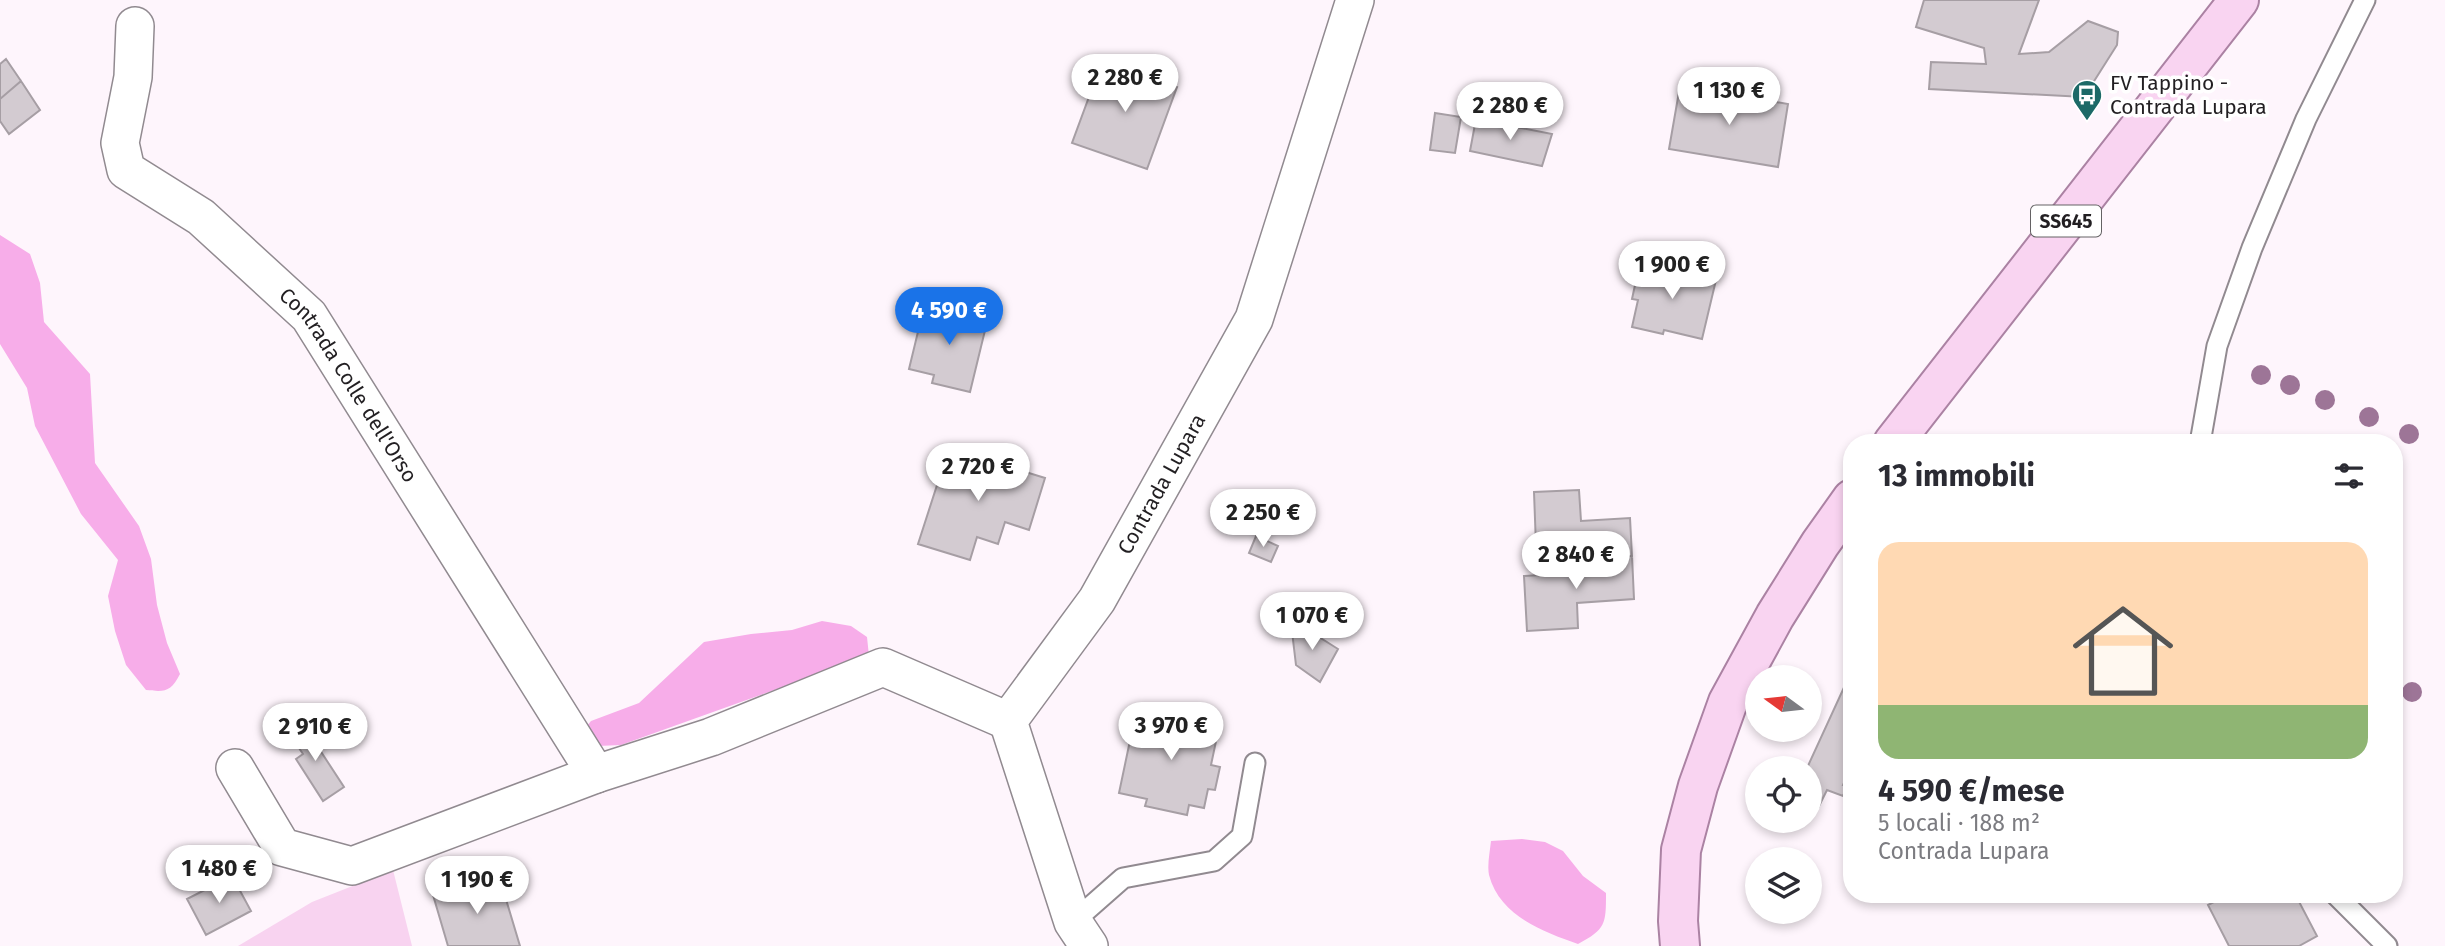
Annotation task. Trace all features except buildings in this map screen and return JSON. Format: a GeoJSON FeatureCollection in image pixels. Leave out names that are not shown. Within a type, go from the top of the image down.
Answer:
{"type":"FeatureCollection","features":[{"type":"Feature","properties":{"kind":"main road","name":"SS645"},"geometry":{"type":"LineString","coordinates":[[1900,434],[2239,0]]}},
{"type":"Feature","properties":{"kind":"main road"},"geometry":{"type":"LineString","coordinates":[[1680,946],[1678,921],[1681,850],[1698,786],[1728,702],[1775,616],[1843,512]]}},
{"type":"Feature","properties":{"kind":"street","name":"Contrada Lupara"},"geometry":{"type":"LineString","coordinates":[[1008,721],[1097,600],[1254,319],[1355,0]]}},
{"type":"Feature","properties":{"kind":"street","name":"Contrada Colle dell'Orso"},"geometry":{"type":"LineString","coordinates":[[135,26],[133,76],[120,143],[126,170],[201,217],[309,316],[596,774]]}},
{"type":"Feature","properties":{"kind":"street"},"geometry":{"type":"LineString","coordinates":[[235,768],[282,847],[352,866],[596,774],[712,737],[883,667],[1008,721],[1081,934]]}},
{"type":"Feature","properties":{"kind":"lane"},"geometry":{"type":"LineString","coordinates":[[2202,434],[2217,346],[2252,248],[2306,118],[2365,0]]}},
{"type":"Feature","properties":{"kind":"lane"},"geometry":{"type":"LineString","coordinates":[[1081,934],[1123,878],[1214,861],[1242,836],[1255,763]]}},
{"type":"Feature","properties":{"kind":"lane"},"geometry":{"type":"LineString","coordinates":[[2344,903],[2387,946]]}},
{"type":"Feature","properties":{"kind":"shaded area"},"geometry":{"type":"Polygon","coordinates":[[[0,235],[30,254],[40,283],[44,322],[90,374],[95,463],[139,526],[151,559],[157,605],[167,643],[180,674],[170,688],[146,690],[126,665],[108,596],[118,560],[81,514],[35,426],[27,388],[0,344],[0,235]]]}},
{"type":"Feature","properties":{"kind":"shaded area"},"geometry":{"type":"Polygon","coordinates":[[[822,621],[851,626],[867,637],[869,656],[621,745],[598,746],[582,732],[591,721],[639,703],[704,642],[792,630],[822,621]]]}},
{"type":"Feature","properties":{"kind":"shaded area"},"geometry":{"type":"Polygon","coordinates":[[[1522,839],[1545,842],[1563,851],[1583,876],[1606,893],[1605,919],[1594,934],[1578,944],[1550,934],[1524,920],[1502,901],[1489,875],[1491,841],[1522,839]]]}},
{"type":"Feature","properties":{"kind":"shaded area"},"geometry":{"type":"Polygon","coordinates":[[[393,870],[412,946],[238,946],[312,902],[393,870]]]}},
{"type":"Feature","properties":{"kind":"place","name":"FV Tappino - Contrada Lupara"},"geometry":{"type":"Point","coordinates":[2087,122]}}]}
